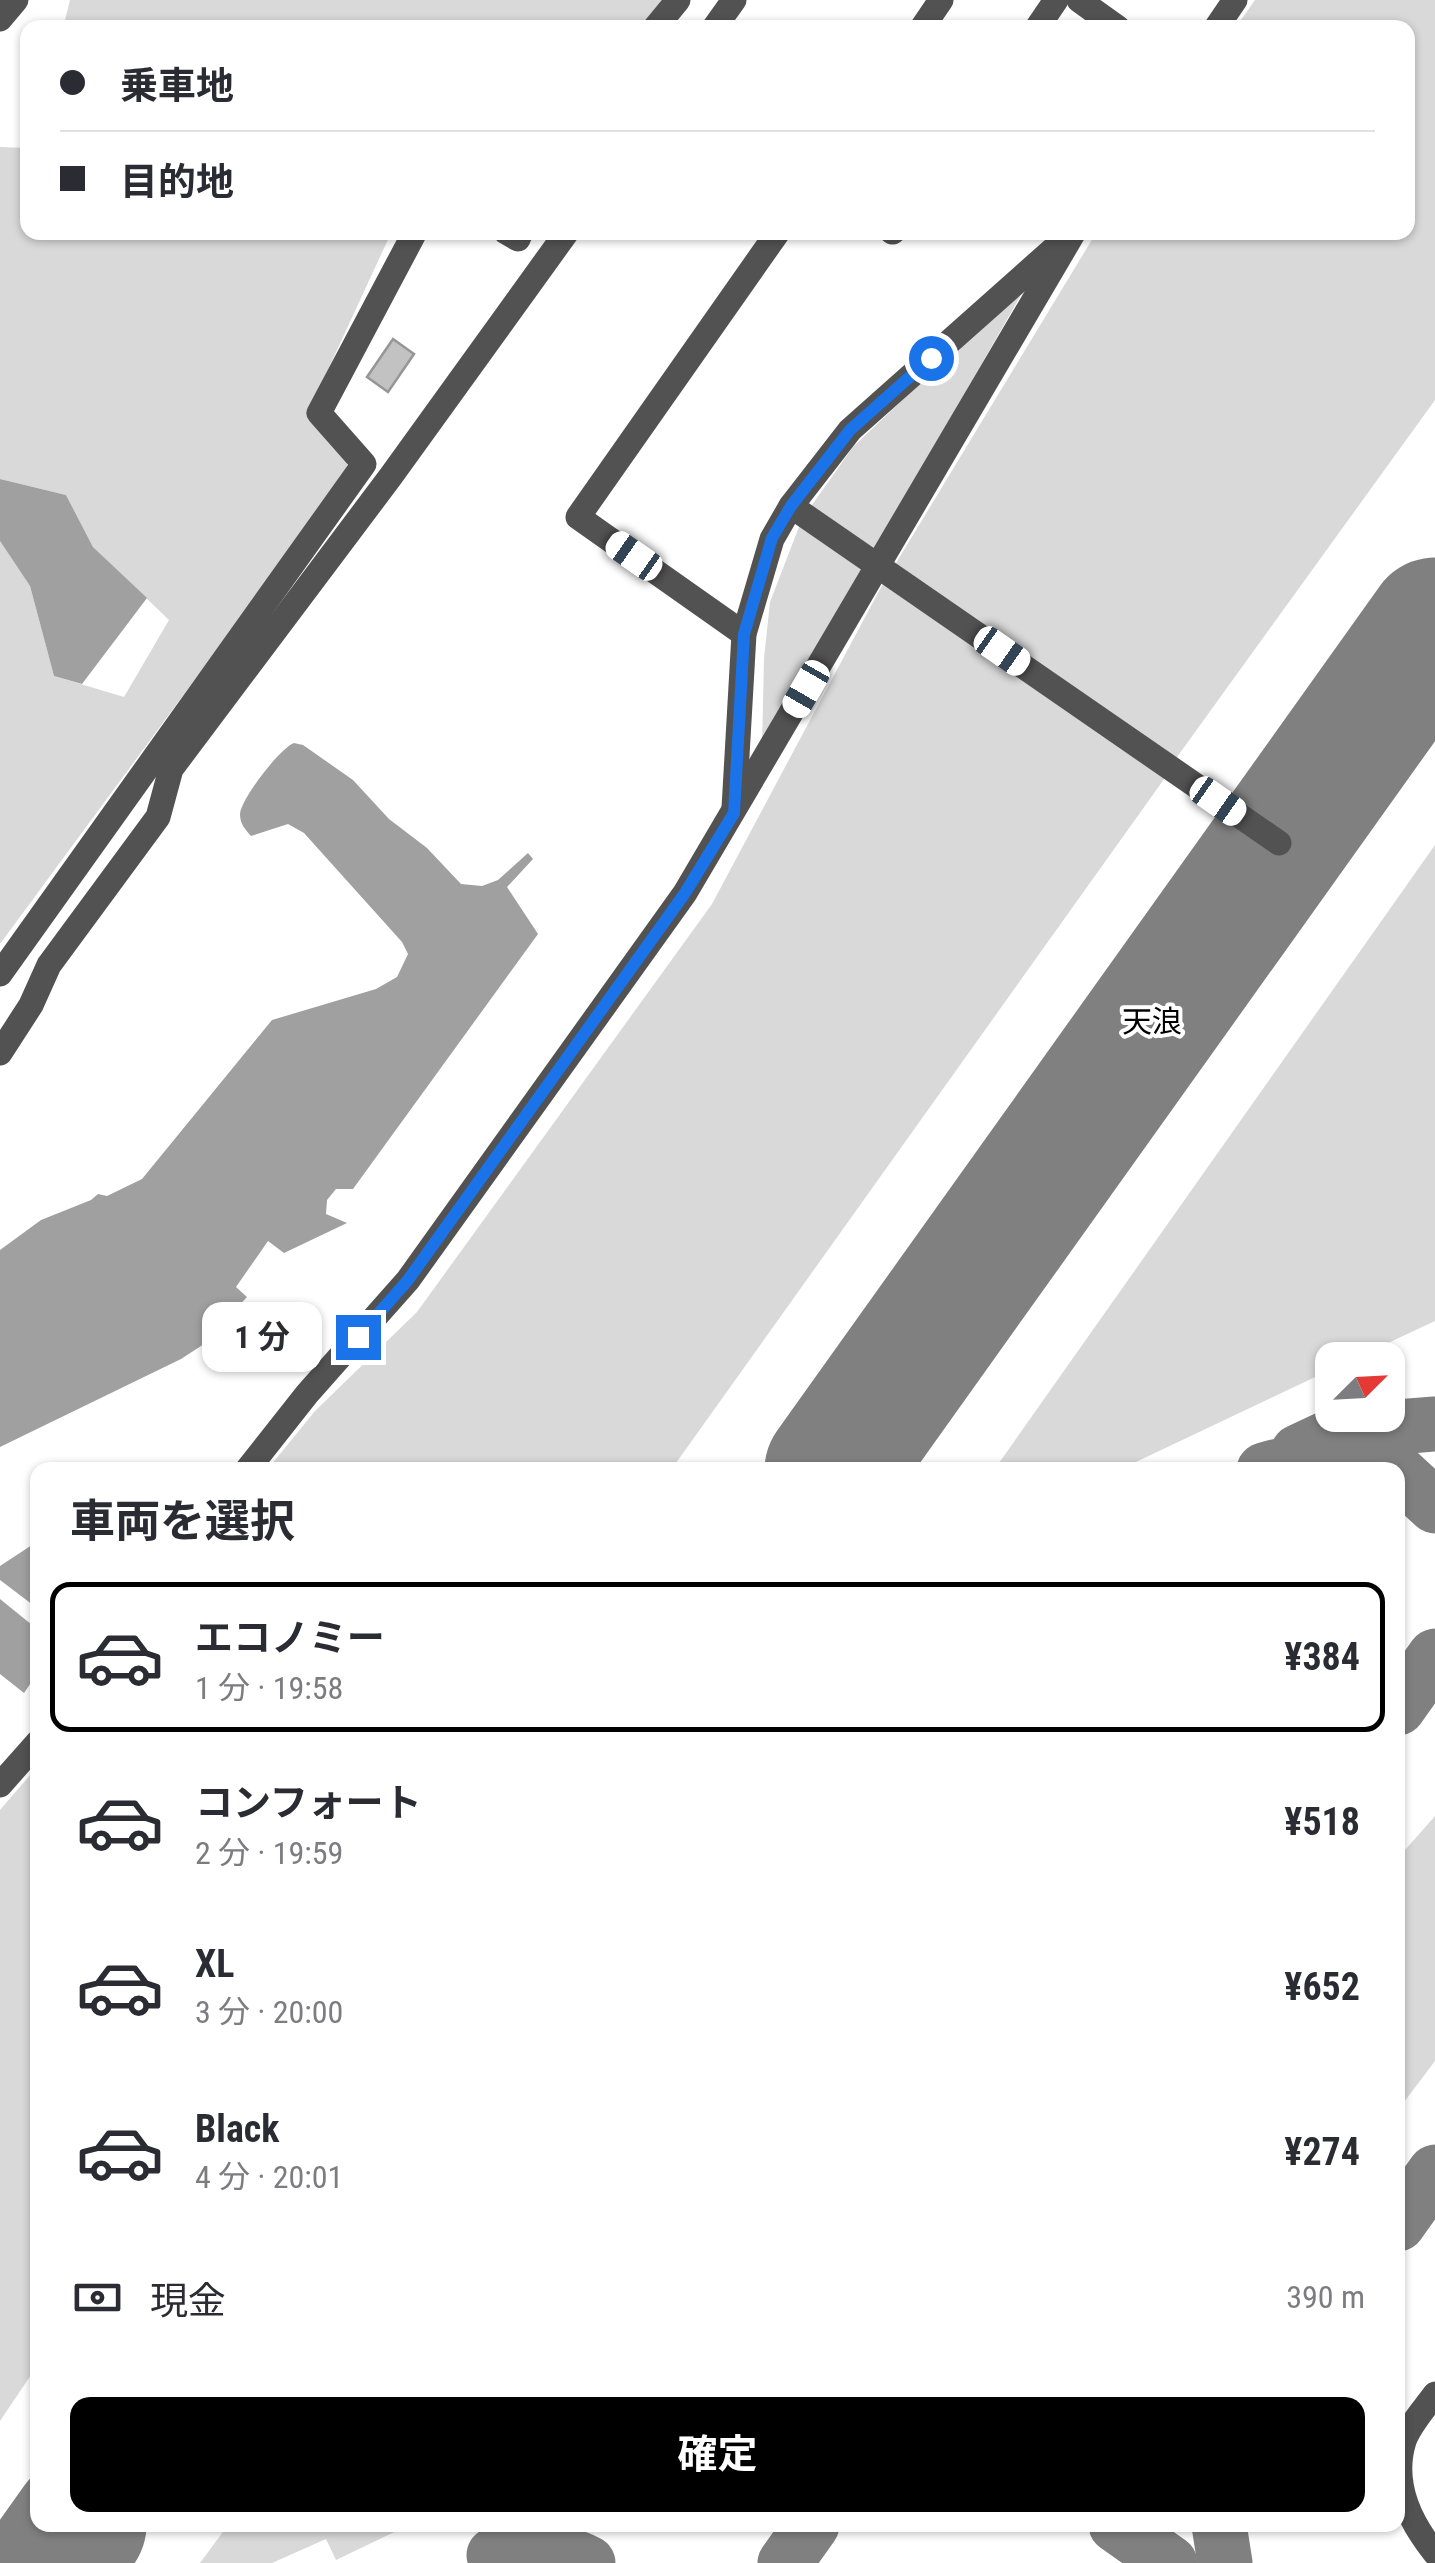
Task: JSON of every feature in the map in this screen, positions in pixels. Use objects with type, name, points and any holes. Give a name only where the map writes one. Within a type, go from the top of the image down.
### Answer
[{"type":"street","points":[[0,19],[16,0]]},
{"type":"street","points":[[662,20],[678,0]]},
{"type":"street","points":[[1079,0],[1107,20]]},
{"type":"street","points":[[0,974],[364,464],[319,413],[411,240]]},
{"type":"street","points":[[0,1054],[31,1005],[49,966],[158,816],[170,769],[391,476],[560,240]]},
{"type":"street","points":[[744,634],[578,516],[772,240]]},
{"type":"street","points":[[734,813],[744,634],[772,538],[791,506],[850,430],[1064,240]]},
{"type":"street","points":[[253,1462],[307,1394],[408,1280],[685,893],[1068,240]]},
{"type":"street","points":[[791,506],[1279,844]]},
{"type":"street","points":[[0,1785],[30,1751]]},
{"type":"street","points":[[1405,2438],[1435,2394]]},
{"type":"street","points":[[1405,2501],[1414,2525],[1435,2552]]},
{"type":"shaded area","points":[[70,0],[666,0],[650,20],[65,20]]},
{"type":"shaded area","points":[[1255,0],[1435,0],[1435,400],[1172,764],[893,568],[1092,240],[1415,240],[1415,20],[1241,20]]},
{"type":"shaded area","points":[[0,147],[20,148],[20,240],[388,240],[307,415],[346,460],[349,470],[0,944],[0,541],[30,586],[54,676],[124,697],[169,620],[93,547],[66,495],[0,479]]},
{"type":"shaded area","points":[[1021,295],[762,747],[770,602],[802,519],[853,447],[952,353]]},
{"type":"shaded area","points":[[0,479],[66,495],[93,547],[147,598],[82,684],[54,676],[30,586],[0,541]]},
{"type":"shaded area","points":[[887,576],[1167,775],[677,1462],[274,1462],[315,1411],[417,1312],[712,904]]},
{"type":"shaded area","points":[[294,743],[303,745],[353,780],[389,819],[427,848],[461,884],[482,886],[498,880],[528,853],[533,859],[507,887],[538,934],[353,1189],[336,1189],[327,1200],[326,1214],[347,1223],[284,1253],[268,1241],[236,1287],[247,1297],[201,1346],[0,1447],[0,1250],[41,1220],[142,1179],[272,1020],[376,989],[397,977],[408,954],[402,942],[304,833],[288,824],[251,836],[243,826],[240,814],[247,797],[271,764]]},
{"type":"shaded area","points":[[1435,845],[1435,1321],[1390,1342],[1315,1342],[1315,1377],[1136,1462],[1000,1462]]},
{"type":"shaded area","points":[[30,1546],[30,1603],[0,1580],[0,1566]]},
{"type":"shaded area","points":[[0,1599],[30,1623],[30,1684],[24,1693],[0,1674]]},
{"type":"shaded area","points":[[30,1775],[30,2376],[0,2421],[0,1810]]},
{"type":"shaded area","points":[[1435,1816],[1435,2061],[1405,2101],[1405,1850]]},
{"type":"shaded area","points":[[223,2532],[394,2532],[336,2560],[326,2539],[272,2563],[200,2563]]},
{"type":"building","points":[[393,339],[414,354],[388,392],[367,377]]},
{"type":"taxiway","points":[[1339,1438],[1435,1424]]},
{"type":"taxiway","points":[[1298,1452],[1341,1432]]},
{"type":"taxiway","points":[[1297,1462],[1329,1457],[1372,1462]]},
{"type":"taxiway","points":[[1405,1478],[1435,1506]]},
{"type":"taxiway","points":[[1405,1698],[1435,1656]]},
{"type":"taxiway","points":[[1405,2214],[1435,2172]]},
{"type":"taxiway","points":[[785,2563],[807,2532]]},
{"type":"taxiway","points":[[1126,2532],[1170,2563]]},
{"type":"taxiway","points":[[1220,2532],[1225,2563]]},
{"type":"taxiway","points":[[494,2555],[554,2552],[588,2563]]},
{"type":"runway","points":[[838,1462],[1435,625]]},
{"type":"runway","points":[[52,2563],[74,2532]]},
{"type":"district","name":"天浪","points":[[1152,1021]]},
{"type":"route","points":[[358,1337],[408,1280],[685,893],[734,813],[744,634],[772,538],[791,506],[850,430],[931,358]]}]
